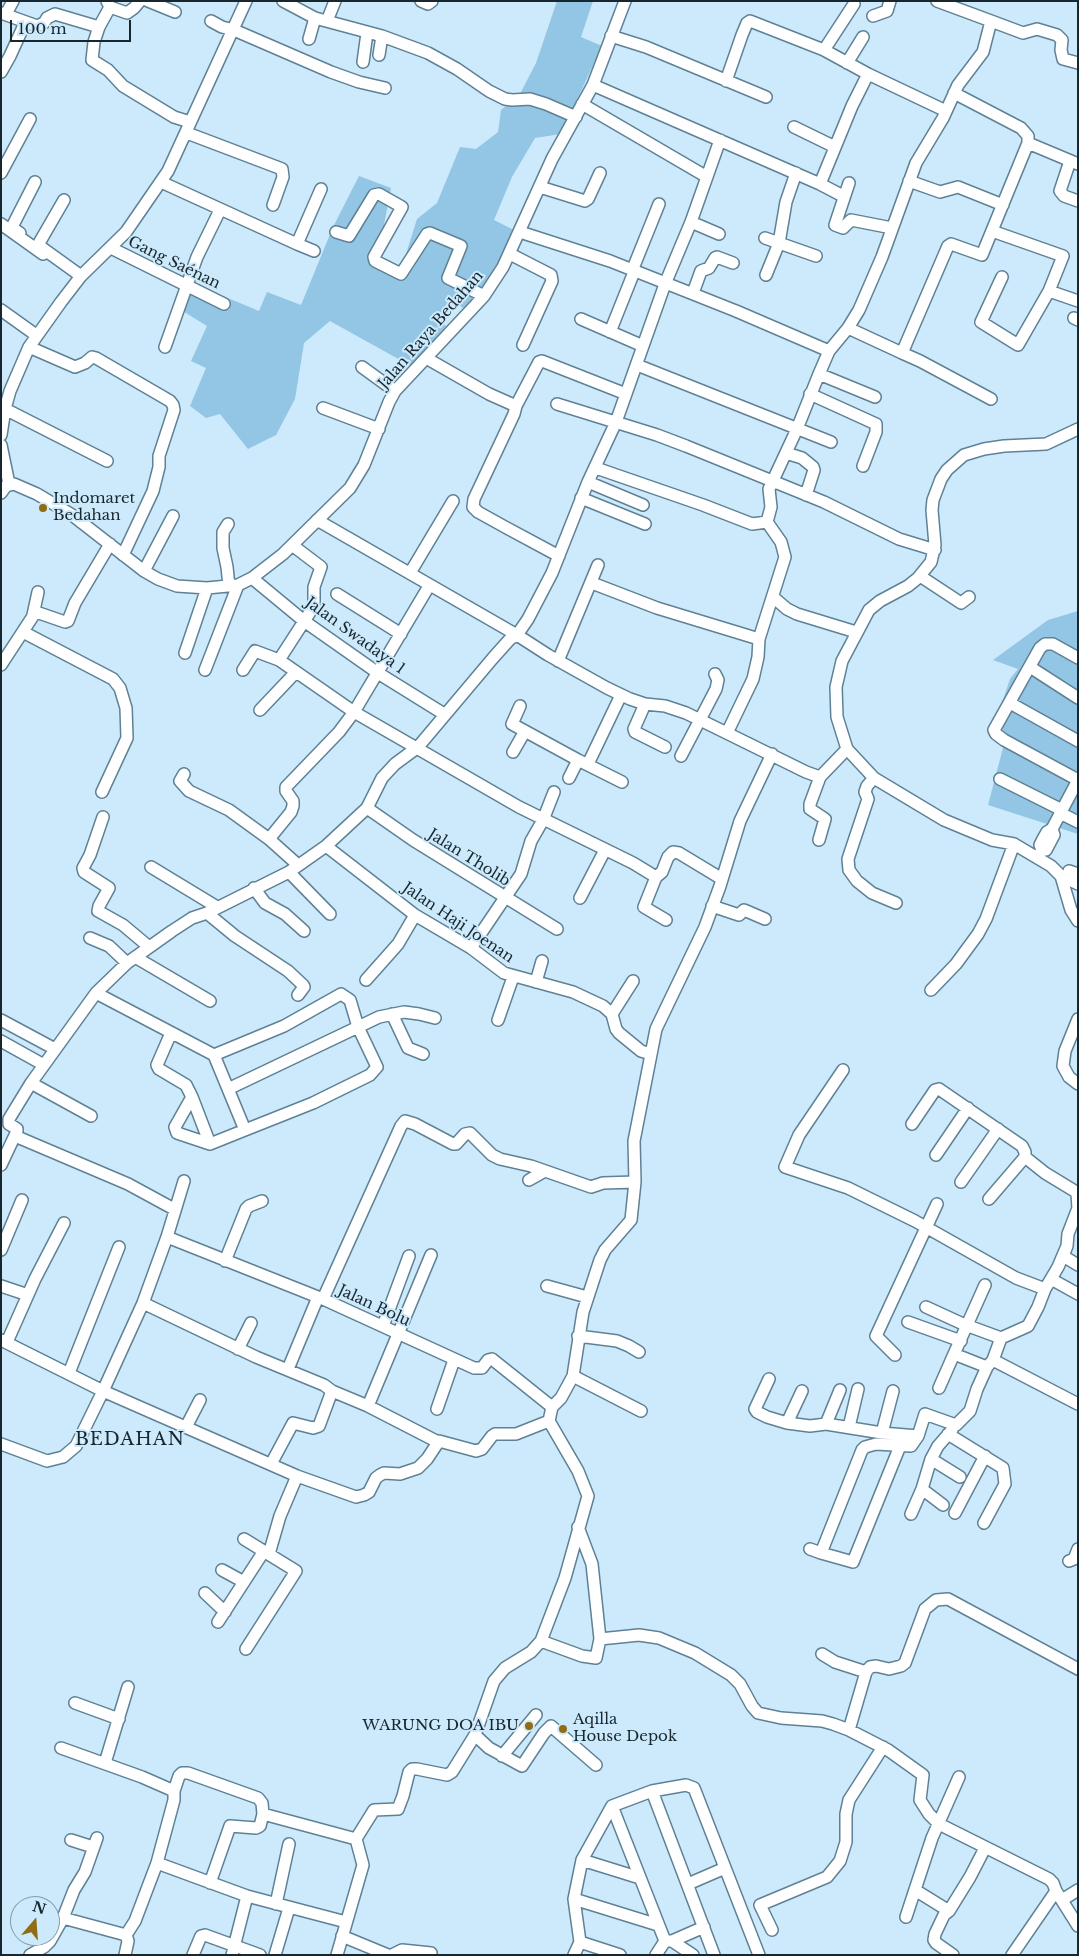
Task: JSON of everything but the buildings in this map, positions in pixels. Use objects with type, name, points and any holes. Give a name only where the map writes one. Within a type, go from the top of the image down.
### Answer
[{"type":"street","points":[[13,1],[4,14],[25,22],[40,25],[47,18],[55,14],[99,27]]},
{"type":"street","points":[[140,1],[127,13],[109,4],[99,27],[91,54],[94,62],[108,70],[123,86],[188,127],[282,169],[283,177],[273,205]]},
{"type":"street","points":[[148,1],[175,12]]},
{"type":"street","points":[[1,435],[6,388],[29,347],[77,273],[111,248],[140,214],[168,171],[246,1]]},
{"type":"street","points":[[283,1],[315,18],[382,36],[428,53],[457,69],[489,91],[506,99],[530,99],[576,117]]},
{"type":"street","points":[[327,21],[335,1]]},
{"type":"street","points":[[421,1],[428,4],[432,1]]},
{"type":"street","name":"Jalan Raya Bedahan","points":[[5,489],[18,485],[54,503],[144,571],[172,584],[207,588],[233,586],[252,578],[292,545],[340,499],[358,477],[395,391],[484,296],[510,254],[552,159],[593,85],[625,1]]},
{"type":"street","points":[[873,16],[887,11],[890,1]]},
{"type":"street","points":[[937,1],[1023,33],[1037,29],[1057,35],[1062,40],[1063,60],[1078,63]]},
{"type":"street","points":[[824,50],[854,4]]},
{"type":"street","points":[[309,39],[315,18]]},
{"type":"street","points":[[210,21],[331,72],[359,82],[385,88]]},
{"type":"street","points":[[726,82],[742,35],[747,23],[750,21],[824,50],[868,74],[946,111]]},
{"type":"street","points":[[726,733],[753,679],[758,656],[759,638],[785,557],[781,542],[767,522],[771,507],[769,489],[830,351],[859,310],[916,163],[946,111],[958,85],[983,52],[991,21]]},
{"type":"street","points":[[1,72],[25,22]]},
{"type":"street","points":[[363,62],[367,33]]},
{"type":"street","points":[[379,55],[382,36]]},
{"type":"street","points":[[611,36],[646,48],[766,97]]},
{"type":"street","points":[[847,63],[863,37]]},
{"type":"street","points":[[820,184],[868,74]]},
{"type":"street","points":[[593,85],[796,173],[843,196]]},
{"type":"street","points":[[902,353],[948,246],[951,244],[980,255],[992,231],[1028,143],[1028,136],[1021,128],[954,93]]},
{"type":"street","points":[[582,104],[707,177]]},
{"type":"street","points":[[1,173],[30,119]]},
{"type":"street","points":[[794,127],[835,147]]},
{"type":"street","points":[[1,1165],[18,1130],[9,1124],[9,1119],[31,1083],[96,992],[148,946],[192,918],[206,913],[294,868],[326,846],[368,808],[378,783],[382,778],[395,764],[418,747],[510,638],[517,635],[528,619],[559,556],[588,482],[616,422],[665,284],[720,140]]},
{"type":"street","points":[[1028,143],[1074,162],[1060,191],[1064,196],[1078,201]]},
{"type":"street","points":[[540,187],[585,201],[588,199],[600,173]]},
{"type":"street","points":[[766,275],[779,243],[786,202],[796,173]]},
{"type":"street","points":[[909,181],[940,192],[958,187],[1003,204]]},
{"type":"street","points":[[35,182],[13,227],[77,273]]},
{"type":"street","points":[[161,182],[314,251]]},
{"type":"street","points":[[849,182],[835,222],[836,226],[842,228],[852,220],[892,228]]},
{"type":"street","points":[[297,244],[321,189]]},
{"type":"street","points":[[336,232],[349,236],[374,195],[379,194],[402,207],[374,257],[375,262],[401,274],[427,234],[430,233],[461,246],[448,278],[484,296]]},
{"type":"street","points":[[38,245],[64,200]]},
{"type":"street","points":[[610,332],[659,204]]},
{"type":"street","points":[[165,347],[197,257],[220,210]]},
{"type":"street","points":[[690,222],[719,234]]},
{"type":"street","points":[[1,224],[34,248],[77,273]]},
{"type":"street","points":[[992,231],[1063,256],[1049,291],[1018,344],[981,322],[1002,278]]},
{"type":"street","points":[[520,232],[610,261],[665,284],[693,293],[830,351]]},
{"type":"street","points":[[765,238],[816,256]]},
{"type":"street","name":"Gang Saénan","points":[[111,248],[224,304]]},
{"type":"street","points":[[510,254],[551,275],[552,281],[523,345]]},
{"type":"street","points":[[693,293],[701,271],[709,268],[715,258],[733,263]]},
{"type":"street","points":[[1049,291],[1078,301]]},
{"type":"street","points":[[1,310],[36,335]]},
{"type":"street","points":[[581,320],[643,346]]},
{"type":"street","points":[[848,328],[920,361],[991,399]]},
{"type":"street","points":[[29,347],[74,367],[85,363],[92,357],[96,358],[174,405],[159,456],[159,467],[153,492],[123,555]]},
{"type":"street","points":[[426,358],[489,394],[516,406]]},
{"type":"street","points":[[559,556],[498,524],[473,507],[474,499],[516,406],[539,362],[542,361],[626,394]]},
{"type":"street","points":[[637,365],[831,442]]},
{"type":"street","points":[[362,367],[395,391]]},
{"type":"street","points":[[819,374],[875,398]]},
{"type":"street","points":[[810,394],[876,424],[876,432],[863,466]]},
{"type":"street","points":[[557,404],[657,435],[806,495],[899,539],[935,550]]},
{"type":"street","points":[[323,408],[379,429]]},
{"type":"street","points":[[5,410],[107,461]]},
{"type":"street","points":[[1078,429],[1046,444],[984,449],[964,456],[954,463],[941,479],[934,500],[935,550],[929,567],[908,586],[880,601],[869,610],[842,661],[836,687],[837,717],[847,749],[874,778],[944,820],[992,840],[1014,844],[1040,854],[1051,866],[1069,874],[1078,884]]},
{"type":"street","points":[[1,445],[5,489]]},
{"type":"street","points":[[786,453],[802,458],[813,467],[814,470],[806,495]]},
{"type":"street","points":[[596,468],[752,524],[767,522]]},
{"type":"street","points":[[588,482],[643,505]]},
{"type":"street","points":[[582,498],[645,524]]},
{"type":"street","points":[[410,573],[453,501]]},
{"type":"street","points":[[144,571],[173,516]]},
{"type":"street","points":[[317,520],[517,635],[558,661],[620,695],[645,704],[665,706],[686,713],[806,772],[820,777]]},
{"type":"street","points":[[205,670],[233,586],[223,548],[223,532],[228,524]]},
{"type":"street","points":[[33,616],[39,613],[67,622],[75,603],[110,544]]},
{"type":"street","points":[[279,660],[314,603],[314,587],[321,567],[292,545]]},
{"type":"street","points":[[558,661],[598,565]]},
{"type":"street","points":[[920,576],[961,603],[969,597]]},
{"type":"street","name":"Jalan Swadaya 1","points":[[252,578],[304,621],[378,673],[444,714]]},
{"type":"street","points":[[592,583],[657,608],[759,638]]},
{"type":"street","points":[[269,839],[294,806],[286,791],[286,787],[339,732],[354,712],[429,586]]},
{"type":"street","points":[[185,653],[207,588]]},
{"type":"street","points":[[1,665],[33,616],[38,592]]},
{"type":"street","points":[[337,594],[401,634]]},
{"type":"street","points":[[773,597],[786,609],[797,614],[856,632]]},
{"type":"street","points":[[23,632],[113,679],[120,688],[126,708],[127,738],[102,792]]},
{"type":"street","points":[[1040,854],[1046,850],[1054,835],[1052,829],[1078,780],[996,734],[994,727],[1044,644],[1048,643],[1078,658]]},
{"type":"street","points":[[243,670],[255,651],[279,660],[354,712],[543,820],[633,863],[656,877]]},
{"type":"street","points":[[1030,668],[1078,698]]},
{"type":"street","points":[[260,710],[296,672]]},
{"type":"street","points":[[681,756],[716,689],[718,680],[715,674]]},
{"type":"street","points":[[569,778],[583,762],[620,695]]},
{"type":"street","points":[[1010,703],[1078,741]]},
{"type":"street","points":[[645,704],[634,729],[635,732],[665,747]]},
{"type":"street","points":[[520,706],[512,724],[622,782]]},
{"type":"street","points":[[512,752],[525,731]]},
{"type":"street","points":[[819,840],[826,819],[822,815],[812,812],[810,804],[820,777],[847,749]]},
{"type":"street","points":[[337,1955],[364,1865],[356,1840],[374,1810],[398,1809],[409,1772],[417,1769],[447,1776],[455,1769],[475,1735],[498,1676],[505,1668],[535,1648],[541,1641],[565,1578],[586,1500],[586,1491],[578,1471],[548,1422],[552,1407],[561,1398],[573,1376],[578,1336],[587,1297],[600,1260],[605,1250],[632,1220],[635,1182],[634,1141],[651,1054],[662,1016],[704,927],[722,879],[740,821],[772,754]]},
{"type":"street","points":[[184,774],[180,782],[189,791],[229,810],[269,839],[330,914]]},
{"type":"street","points":[[874,778],[867,786],[865,792],[868,800],[848,859],[849,870],[856,881],[872,893],[896,903]]},
{"type":"street","points":[[1000,779],[1078,822]]},
{"type":"street","points":[[471,948],[506,899],[521,874],[531,841],[543,820],[554,792]]},
{"type":"street","name":"Jalan Tholib","points":[[368,808],[413,840],[557,929]]},
{"type":"street","points":[[103,817],[90,855],[82,868],[84,872],[109,888],[98,911],[124,924],[148,946]]},
{"type":"street","points":[[931,990],[956,964],[986,920],[1014,844]]},
{"type":"street","name":"Jalan Haji Joenan","points":[[326,846],[415,915],[471,948],[504,973],[582,996],[612,1014]]},
{"type":"street","points":[[580,898],[605,850]]},
{"type":"street","points":[[666,920],[644,907],[656,877],[662,872],[672,852],[679,853],[722,879]]},
{"type":"street","points":[[151,867],[217,907]]},
{"type":"street","points":[[1069,874],[1071,910],[1078,921]]},
{"type":"street","points":[[254,888],[265,903],[285,914],[304,930]]},
{"type":"street","points":[[712,906],[739,915],[744,910],[765,919]]},
{"type":"street","points":[[206,913],[220,925],[288,971],[303,984],[304,987],[298,995]]},
{"type":"street","points":[[366,980],[398,944],[415,915]]},
{"type":"street","points":[[90,938],[210,1001]]},
{"type":"street","points":[[536,982],[542,961]]},
{"type":"street","points":[[498,1020],[513,977]]},
{"type":"street","points":[[633,981],[612,1014],[619,1033],[641,1051],[651,1054]]},
{"type":"street","points":[[96,992],[214,1055],[245,1130]]},
{"type":"street","points":[[192,1097],[175,1130],[186,1137],[210,1144],[313,1103],[375,1071],[376,1064],[358,1027],[350,1000],[341,994],[284,1026],[214,1055]]},
{"type":"street","points":[[392,1014],[408,1048],[423,1054]]},
{"type":"street","points":[[228,1089],[379,1017],[392,1014],[419,1014],[435,1018]]},
{"type":"street","points":[[1078,1019],[1065,1050],[1063,1066],[1069,1077],[1078,1084]]},
{"type":"street","points":[[1,1020],[55,1049]]},
{"type":"street","points":[[171,1033],[157,1065],[159,1069],[186,1084],[210,1144]]},
{"type":"street","points":[[1,1041],[44,1065]]},
{"type":"street","points":[[843,1070],[799,1135],[785,1167],[848,1188],[927,1228],[1016,1278],[1045,1290]]},
{"type":"street","points":[[31,1083],[91,1116]]},
{"type":"street","points":[[912,1124],[935,1090],[939,1089],[1022,1146],[1026,1152],[1025,1157],[990,1199]]},
{"type":"street","points":[[936,1155],[968,1108]]},
{"type":"street","points":[[288,1369],[402,1122],[408,1121],[415,1124],[452,1144],[456,1144],[465,1134],[470,1133],[495,1158],[532,1166],[591,1187],[602,1183],[635,1182]]},
{"type":"street","points":[[961,1182],[998,1129]]},
{"type":"street","points":[[15,1136],[128,1184],[174,1209]]},
{"type":"street","points":[[911,1514],[922,1489],[931,1459],[938,1446],[956,1424],[970,1411],[1001,1338],[1028,1326],[1063,1256],[1078,1208],[1077,1194],[1025,1157]]},
{"type":"street","points":[[529,1180],[545,1171]]},
{"type":"street","points":[[1,1444],[47,1461],[63,1457],[76,1446],[143,1303],[167,1237],[184,1181]]},
{"type":"street","points":[[1,1250],[22,1200]]},
{"type":"street","points":[[226,1261],[246,1209],[262,1201]]},
{"type":"street","points":[[895,1355],[876,1336],[937,1204]]},
{"type":"street","points":[[64,1223],[4,1341],[103,1391],[297,1476],[356,1497],[369,1492],[376,1478],[384,1473],[400,1474],[418,1468],[428,1459],[438,1442]]},
{"type":"street","name":"Jalan Bolu","points":[[167,1237],[320,1298],[478,1370],[490,1359],[496,1361],[552,1407]]},
{"type":"street","points":[[69,1374],[119,1247]]},
{"type":"street","points":[[383,1326],[409,1256]]},
{"type":"street","points":[[368,1406],[430,1256]]},
{"type":"street","points":[[1063,1256],[1078,1265]]},
{"type":"street","points":[[1052,1279],[1078,1294]]},
{"type":"street","points":[[939,1388],[985,1285]]},
{"type":"street","points":[[1,1286],[28,1295]]},
{"type":"street","points":[[548,1286],[587,1297]]},
{"type":"street","points":[[143,1303],[238,1349],[324,1385],[332,1391],[368,1406],[438,1442],[445,1442],[476,1451],[482,1448],[495,1434],[516,1434],[548,1422]]},
{"type":"street","points":[[926,1307],[1001,1338]]},
{"type":"street","points":[[908,1322],[961,1341]]},
{"type":"street","points":[[238,1349],[250,1323]]},
{"type":"street","points":[[578,1336],[617,1341],[639,1352]]},
{"type":"street","points":[[954,1354],[990,1364],[1078,1404]]},
{"type":"street","points":[[437,1410],[454,1360]]},
{"type":"street","points":[[573,1376],[641,1411]]},
{"type":"street","points":[[769,1379],[755,1411],[787,1423],[810,1426],[826,1424],[882,1433],[918,1436]]},
{"type":"street","points":[[848,1427],[858,1389]]},
{"type":"street","points":[[826,1424],[840,1390]]},
{"type":"street","points":[[271,1464],[293,1423],[296,1422],[313,1428],[318,1426],[332,1391]]},
{"type":"street","points":[[787,1423],[802,1391]]},
{"type":"street","points":[[882,1433],[893,1391]]},
{"type":"street","points":[[186,1427],[200,1400]]},
{"type":"street","points":[[900,1446],[853,1562],[815,1551],[862,1450],[870,1444],[911,1446],[918,1436],[925,1414],[956,1424]]},
{"type":"street","points":[[948,1434],[1003,1468],[1005,1484],[984,1523]]},
{"type":"street","points":[[955,1513],[985,1456]]},
{"type":"street","points":[[931,1459],[960,1478]]},
{"type":"street","points":[[218,1622],[266,1553],[297,1476]]},
{"type":"street","points":[[922,1489],[943,1504]]},
{"type":"street","points":[[541,1641],[582,1656],[596,1658],[598,1655],[600,1639],[592,1564],[578,1527]]},
{"type":"street","points":[[244,1539],[296,1571],[246,1649]]},
{"type":"street","points":[[1069,1561],[1074,1559],[1078,1549]]},
{"type":"street","points":[[222,1570],[244,1582]]},
{"type":"street","points":[[205,1593],[225,1612]]},
{"type":"street","points":[[849,1730],[866,1672],[870,1667],[894,1668],[905,1663],[925,1608],[936,1600],[948,1600],[975,1613],[1078,1669]]},
{"type":"street","points":[[600,1639],[639,1635],[659,1638],[695,1653],[731,1675],[740,1684],[758,1713],[781,1718],[822,1721],[849,1730],[883,1747],[921,1772],[923,1778],[920,1800],[929,1814],[939,1824],[1049,1879],[1054,1883],[1078,1926]]},
{"type":"street","points":[[822,1654],[835,1662],[866,1672]]},
{"type":"street","points":[[105,1763],[128,1687]]},
{"type":"street","points":[[75,1703],[119,1718]]},
{"type":"street","points":[[502,1756],[536,1715]]},
{"type":"street","points":[[475,1735],[489,1748],[522,1766],[551,1726],[596,1765]]},
{"type":"street","points":[[525,1727],[541,1738]]},
{"type":"street","points":[[772,1930],[760,1905],[827,1876],[840,1861],[846,1842],[846,1814],[849,1800],[883,1747]]},
{"type":"street","points":[[61,1748],[105,1763],[174,1791]]},
{"type":"street","points":[[126,1934],[136,1921],[157,1863],[174,1800],[174,1791],[179,1776],[184,1773],[258,1798],[263,1808],[260,1826],[256,1828],[230,1826],[210,1883]]},
{"type":"street","points":[[906,1917],[924,1860],[958,1777]]},
{"type":"street","points":[[574,1955],[580,1942],[574,1899],[582,1860],[612,1806],[652,1791],[686,1785],[694,1788],[759,1955]]},
{"type":"street","points":[[652,1791],[714,1955]]},
{"type":"street","points":[[612,1806],[658,1925],[668,1941],[693,1955]]},
{"type":"street","points":[[263,1814],[356,1840]]},
{"type":"street","points":[[33,1954],[50,1941],[63,1918],[74,1890],[85,1872],[95,1843],[71,1840]]},
{"type":"street","points":[[276,1904],[290,1844]]},
{"type":"street","points":[[953,1955],[934,1940],[944,1915],[949,1911],[970,1877],[985,1848]]},
{"type":"street","points":[[582,1860],[640,1878]]},
{"type":"street","points":[[157,1863],[247,1896],[346,1922]]},
{"type":"street","points":[[688,1884],[725,1868]]},
{"type":"street","points":[[915,1890],[949,1911]]},
{"type":"street","points":[[1012,1955],[1059,1895],[1078,1890]]},
{"type":"street","points":[[234,1950],[247,1896]]},
{"type":"street","points":[[574,1899],[658,1925]]},
{"type":"street","points":[[275,1955],[289,1908]]},
{"type":"street","points":[[63,1918],[126,1934]]},
{"type":"street","points":[[656,1955],[668,1941],[704,1927]]},
{"type":"street","points":[[125,1955],[128,1941],[126,1934]]},
{"type":"street","points":[[193,1955],[201,1936],[205,1935],[234,1950],[260,1955]]},
{"type":"street","points":[[342,1936],[388,1955]]},
{"type":"street","points":[[580,1942],[620,1955]]},
{"type":"street","points":[[392,1955],[399,1950],[431,1953]]},
{"type":"shaded area","points":[[557,1],[593,1],[581,37],[602,46],[561,134],[535,138],[512,177],[494,220],[516,231],[484,287],[465,309],[450,300],[436,318],[446,326],[411,366],[330,321],[304,343],[295,399],[276,435],[248,449],[220,414],[206,418],[190,406],[206,368],[191,361],[207,326],[181,310],[192,283],[259,311],[267,292],[301,305],[333,227],[359,176],[391,188],[376,267],[400,273],[417,219],[437,203],[460,147],[476,149],[498,132],[501,110],[520,94],[536,63]]},
{"type":"shaded area","points":[[1078,611],[1078,834],[988,805],[1004,744],[1001,706],[1010,679],[1018,669],[993,660],[1048,620]]},
{"type":"place","name":"Indomaret Bedahan","points":[[43,508]]},
{"type":"place","name":"WARUNG DOA IBU","points":[[529,1726]]},
{"type":"place","name":"Aqilla House Depok","points":[[563,1729]]},
{"type":"district","name":"BEDAHAN","points":[[130,1440]]}]
